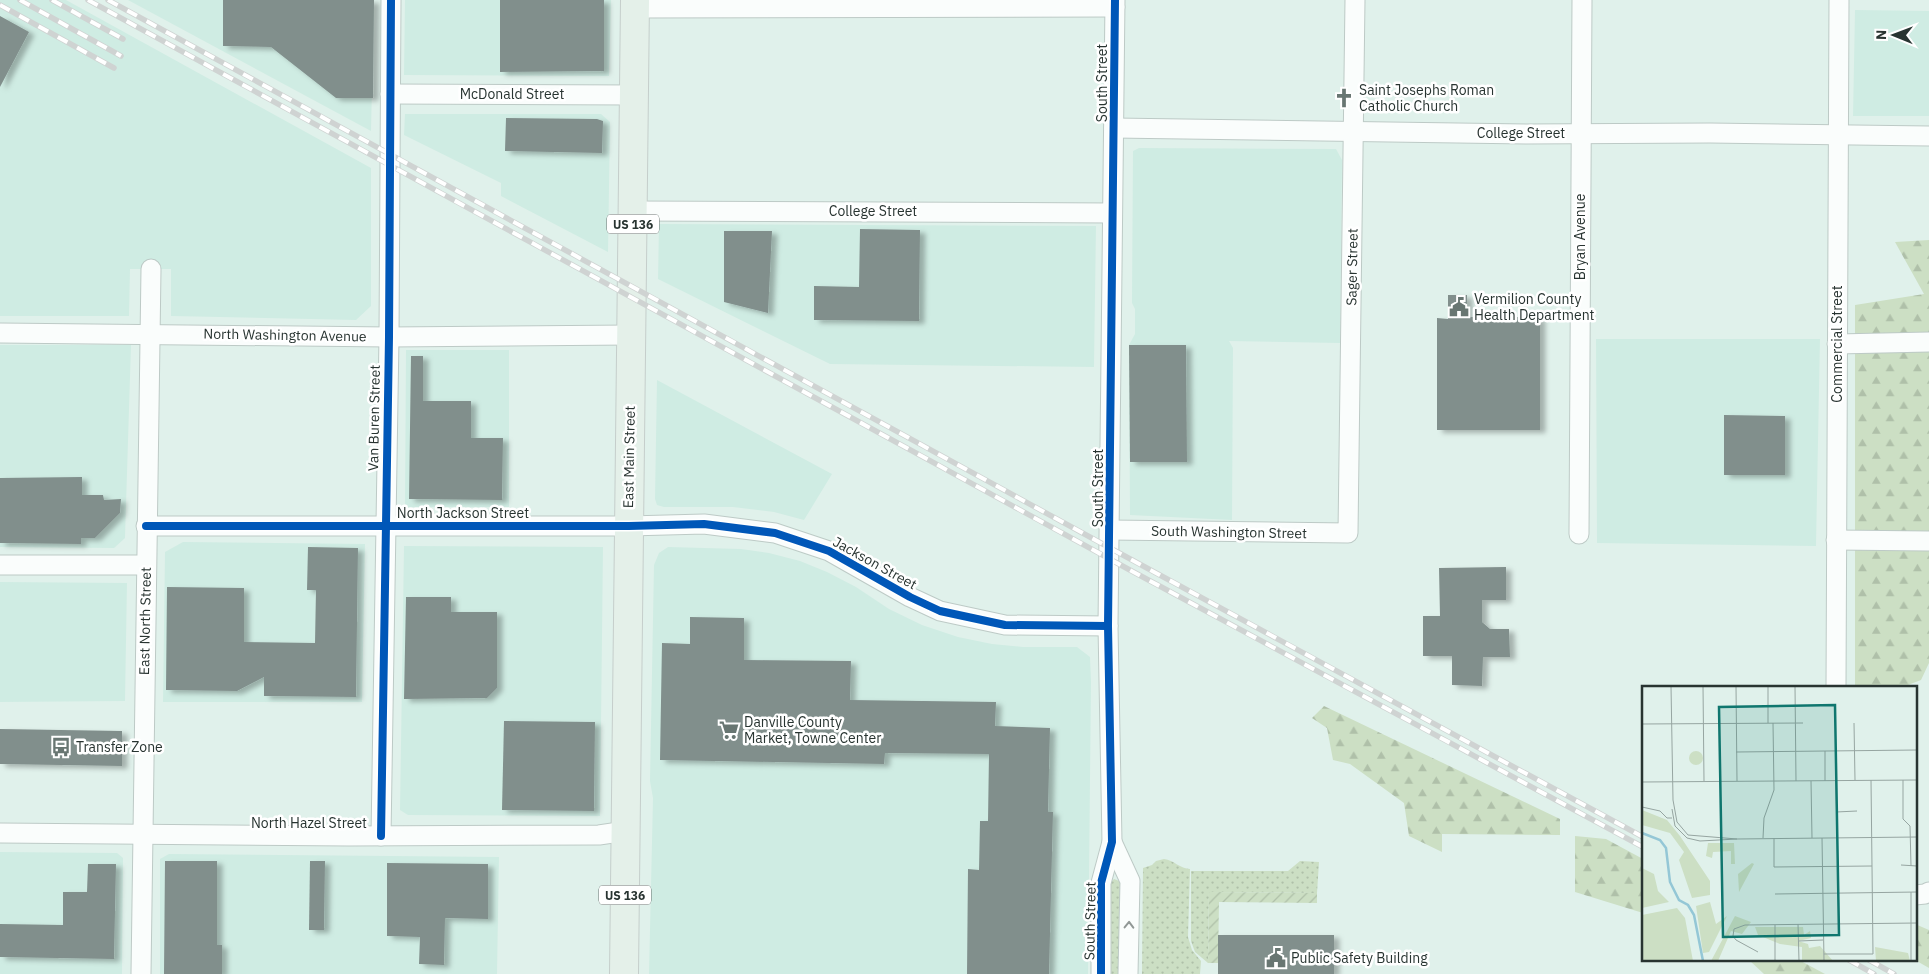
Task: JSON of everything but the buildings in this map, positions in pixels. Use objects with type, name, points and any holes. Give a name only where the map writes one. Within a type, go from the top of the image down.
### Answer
[{"type":"main road","name":"East Main Street","points":[[624,974],[635,4]]},
{"type":"street","name":"Van Buren Street","points":[[381,836],[389,337],[391,0]]},
{"type":"street","name":"Sager Street","points":[[1348,534],[1355,0]]},
{"type":"street","name":"Bryan Avenue","points":[[1579,534],[1582,0]]},
{"type":"street","name":"Commercial Street","points":[[1836,686],[1839,0]]},
{"type":"street","points":[[635,4],[1115,4]]},
{"type":"street","name":"South Street","points":[[1101,974],[1101,883],[1112,842],[1108,626],[1115,4]]},
{"type":"street","name":"McDonald Street","points":[[390,94],[634,94]]},
{"type":"street","name":"College Street","points":[[1114,128],[1354,132],[1929,136]]},
{"type":"street","name":"College Street","points":[[634,211],[1112,212]]},
{"type":"street","name":"East North Street","points":[[141,974],[151,269]]},
{"type":"street","name":"North Washington Avenue","points":[[0,333],[389,337],[631,335]]},
{"type":"street","points":[[1837,344],[1929,342]]},
{"type":"street","name":"Jackson Street","points":[[628,526],[704,524],[775,533],[829,550],[910,597],[940,611],[1006,625],[1108,626]]},
{"type":"street","name":"North Jackson Street","points":[[146,526],[628,526]]},
{"type":"street","name":"South Washington Street","points":[[1110,530],[1348,534]]},
{"type":"street","points":[[1836,540],[1929,541]]},
{"type":"street","points":[[0,564],[146,565]]},
{"type":"street","name":"North Hazel Street","points":[[0,833],[381,836],[599,835],[626,831]]},
{"type":"street","name":"South Street","points":[[1112,842],[1130,882],[1128,974]]},
{"type":"street","points":[[1916,895],[1929,892]]},
{"type":"shaded area","points":[[0,0],[66,0],[371,168],[371,306],[356,320],[171,316],[171,269],[130,269],[129,316],[0,316]]},
{"type":"shaded area","points":[[128,0],[374,0],[371,131]]},
{"type":"shaded area","points":[[405,0],[611,0],[609,76],[404,75]]},
{"type":"shaded area","points":[[1855,10],[1929,11],[1929,116],[1853,116]]},
{"type":"shaded area","points":[[405,114],[601,114],[610,122],[608,252],[501,196],[501,183],[404,135]]},
{"type":"shaded area","points":[[1139,148],[1336,149],[1342,160],[1340,343],[1229,341],[1233,348],[1232,520],[1130,515],[1129,345],[1135,334],[1135,309],[1132,303],[1133,151]]},
{"type":"shaded area","points":[[659,224],[1096,226],[1094,367],[830,364],[658,279]]},
{"type":"shaded area","points":[[1596,339],[1820,339],[1816,546],[1597,543]]},
{"type":"shaded area","points":[[0,345],[131,345],[125,538],[114,548],[0,547]]},
{"type":"shaded area","points":[[406,350],[509,350],[509,507],[405,507]]},
{"type":"shaded area","points":[[657,380],[832,474],[804,520],[774,512],[733,507],[664,507],[657,505],[655,499]]},
{"type":"shaded area","points":[[183,542],[365,544],[362,702],[163,702],[165,552]]},
{"type":"shaded area","points":[[404,546],[603,547],[600,816],[408,815],[400,810]]},
{"type":"shaded area","points":[[668,547],[741,549],[769,553],[800,561],[856,587],[889,609],[922,625],[958,637],[992,644],[1023,647],[1077,647],[1090,657],[1088,974],[649,974],[653,798],[650,781],[654,565],[659,553]]},
{"type":"shaded area","points":[[0,582],[127,583],[125,701],[0,702]]},
{"type":"shaded area","points":[[0,852],[117,853],[123,858],[122,974],[0,974]]},
{"type":"shaded area","points":[[169,854],[499,857],[497,974],[160,974],[160,859]]},
{"type":"green space","points":[[1929,240],[1929,663],[1921,680],[1905,686],[1855,686],[1855,305],[1924,294],[1895,242]]},
{"type":"green space","points":[[1324,706],[1560,819],[1560,835],[1442,834],[1442,852],[1409,836],[1404,803],[1350,764],[1333,760],[1327,728],[1312,718]]},
{"type":"green space","points":[[1575,836],[1606,839],[1642,858],[1642,913],[1575,892]]},
{"type":"green space","points":[[1164,859],[1183,868],[1190,869],[1188,937],[1192,950],[1201,961],[1200,974],[1142,974],[1143,868]]},
{"type":"green space","points":[[1300,861],[1319,862],[1317,893],[1209,892],[1208,963],[1195,952],[1191,941],[1191,871],[1288,871]]},
{"type":"green space","points":[[1114,879],[1122,882],[1122,974],[1108,974],[1108,885]]},
{"type":"green space","points":[[1209,892],[1317,893],[1317,903],[1219,902],[1218,963],[1208,963]]},
{"type":"green space","points":[[1916,924],[1929,930],[1929,968],[1916,961]]},
{"type":"green space","points":[[1751,962],[1803,962],[1825,974],[1764,974]]},
{"type":"railway","points":[[20,0],[121,56]]},
{"type":"railway","points":[[52,0],[123,39]]},
{"type":"railway","points":[[88,0],[1128,569],[1642,846]]},
{"type":"railway","points":[[108,0],[1642,836]]},
{"type":"railway","points":[[0,5],[114,68]]},
{"type":"railway","points":[[1853,962],[1874,974]]},
{"type":"railway","points":[[1873,962],[1894,974]]},
{"type":"cycle path","points":[[381,836],[389,337],[391,0]]},
{"type":"cycle path","points":[[1101,974],[1101,883],[1112,842],[1108,626],[1115,0]]},
{"type":"cycle path","points":[[146,526],[629,526],[704,524],[775,533],[829,551],[910,597],[940,611],[1005,625],[1108,626]]},
{"type":"place","name":"Saint Josephs Roman Catholic Church","points":[[1344,98]]},
{"type":"place","name":"Vermilion County Health Department","points":[[1459,307]]},
{"type":"place","name":"Danville County Market, Towne Center","points":[[729,730]]},
{"type":"place","name":"Transfer Zone","points":[[61,747]]},
{"type":"place","name":"Public Safety Building","points":[[1276,958]]}]
